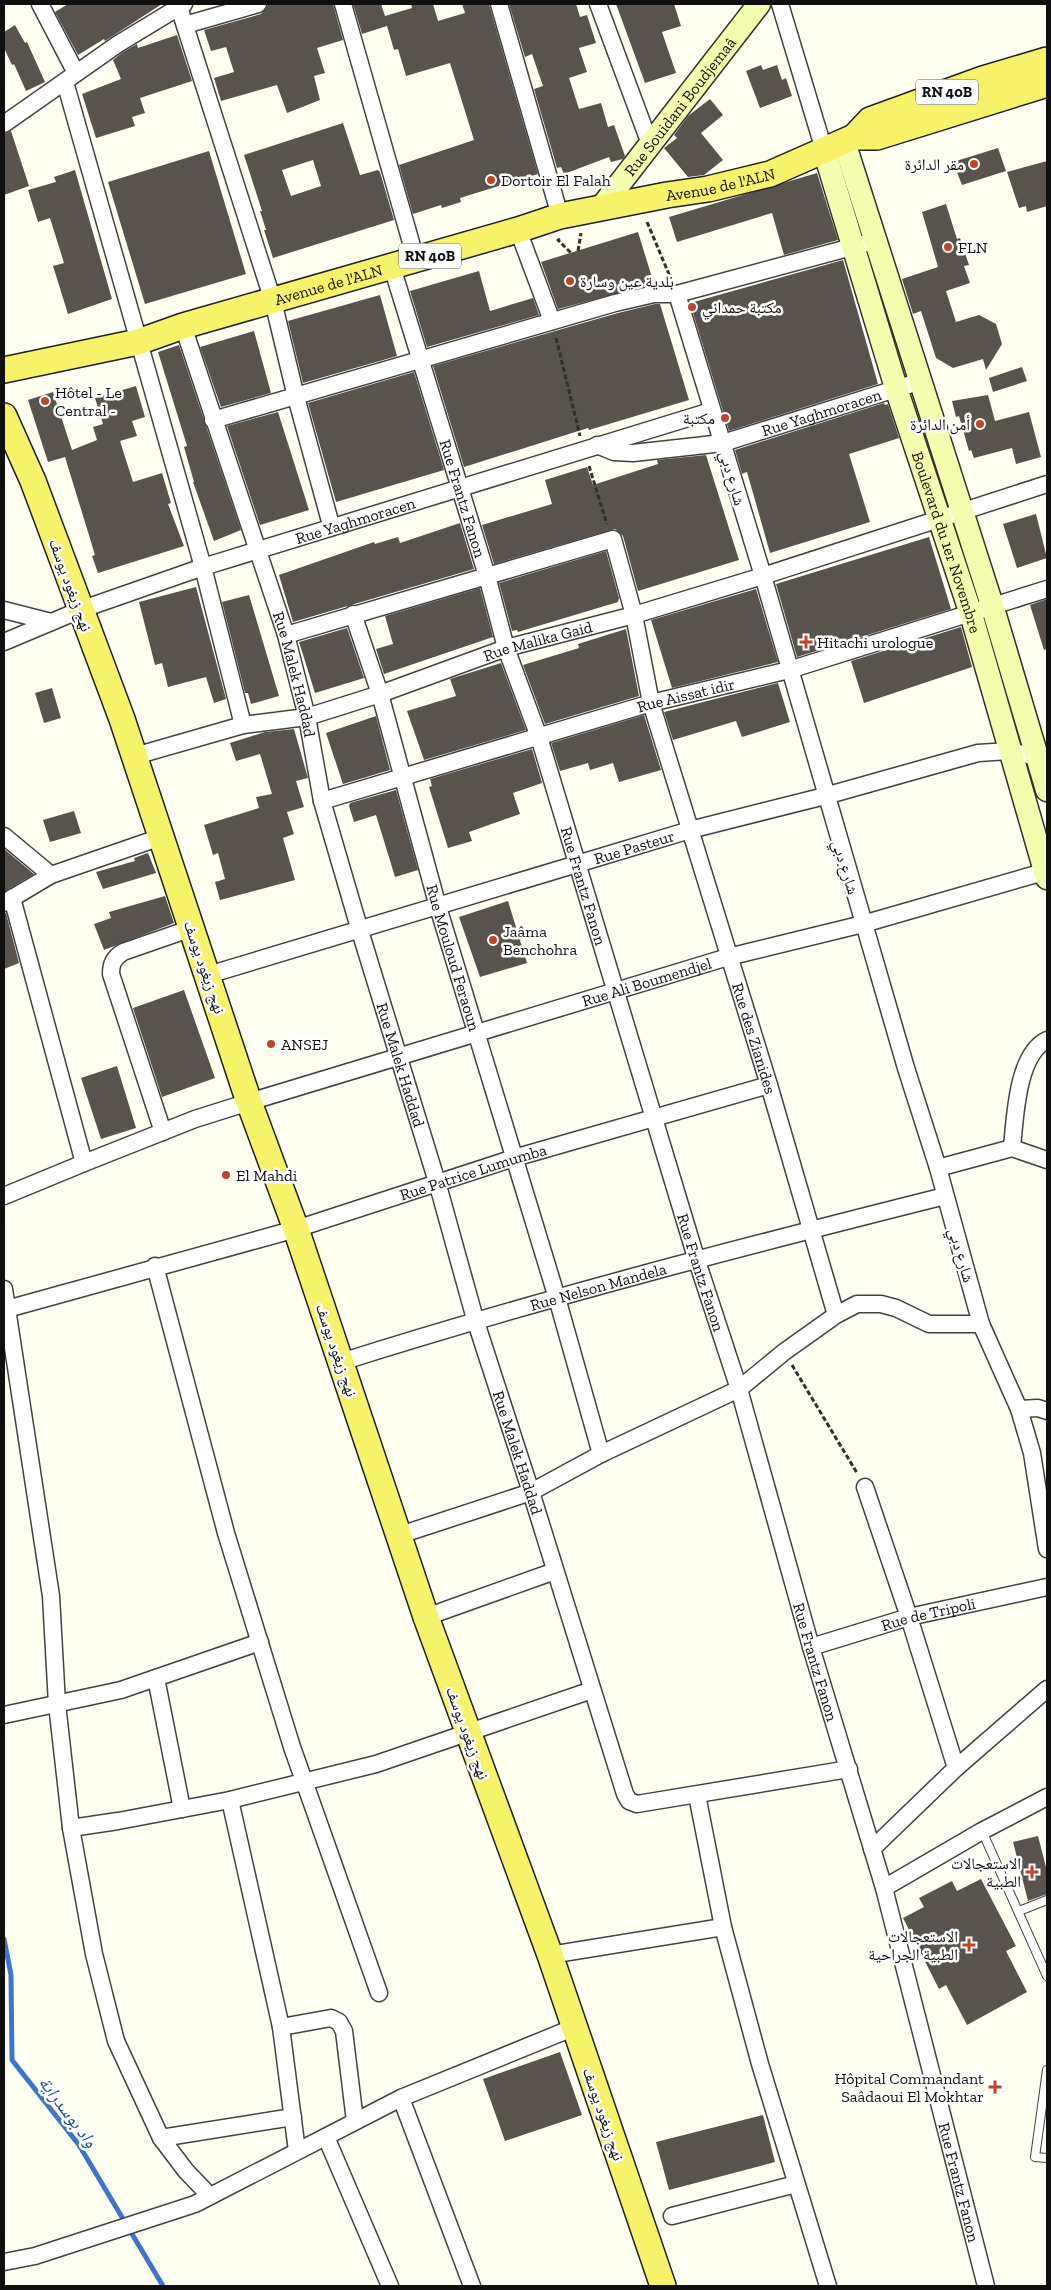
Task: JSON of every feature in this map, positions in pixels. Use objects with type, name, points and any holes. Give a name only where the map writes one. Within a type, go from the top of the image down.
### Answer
[{"type":"main road","name":"Rue Souidani Boudjemaâ","points":[[600,209],[759,4]]},
{"type":"main road","name":"RN 40B","points":[[840,143],[877,137],[986,90],[1047,60]]},
{"type":"main road","name":"RN 40B","points":[[986,90],[1047,84]]},
{"type":"main road","name":"Avenue de l'ALN","points":[[4,370],[138,342],[183,326],[518,230],[567,230],[600,209],[770,174],[840,143]]},
{"type":"main road","name":"Boulevard du 1er Novembre","points":[[840,143],[877,239],[961,511],[1042,758],[1047,790]]},
{"type":"main road","name":"Boulevard du 1er Novembre","points":[[840,143],[853,247],[897,390],[971,614],[1009,751],[1047,873]]},
{"type":"main road","name":"نهج زيغود يوسف","points":[[4,416],[33,481],[135,756],[249,1102],[296,1229],[426,1617],[466,1732],[550,1956],[663,2286]]},
{"type":"street","points":[[184,25],[258,4]]},
{"type":"street","name":"Rue Frantz Fanon","points":[[343,4],[404,264],[422,359],[487,576],[506,648],[539,737],[614,992],[697,1261],[739,1389],[811,1647],[884,1888],[986,2286]]},
{"type":"street","points":[[499,4],[567,230]]},
{"type":"street","points":[[598,4],[650,144]]},
{"type":"street","points":[[780,4],[840,143]]},
{"type":"street","points":[[44,5],[70,77],[138,342],[202,567],[243,725]]},
{"type":"street","points":[[4,124],[118,44],[181,5],[184,25],[273,301],[296,397],[331,525]]},
{"type":"street","points":[[518,230],[552,321]]},
{"type":"street","points":[[214,420],[642,296],[677,294],[877,239]]},
{"type":"street","name":"شارع دبي","points":[[677,294],[763,576],[826,796],[938,1168],[981,1324],[1019,1409],[1032,1453],[1046,1529],[1047,1549]]},
{"type":"street","name":"Rue Malek Haddad","points":[[183,326],[286,635],[306,717],[322,801],[360,931],[436,1182],[475,1319],[625,1794],[629,1801],[637,1804],[697,1795]]},
{"type":"street","name":"Rue Yaghmoracen","points":[[590,447],[614,452],[633,452],[722,443],[921,381]]},
{"type":"street","name":"Rue Yaghmoracen","points":[[4,642],[80,610],[256,549],[711,410]]},
{"type":"street","name":"Rue Malika Gaid","points":[[135,756],[243,725],[306,717],[380,694],[506,648],[634,614],[763,576],[1047,484]]},
{"type":"street","points":[[286,635],[613,539]]},
{"type":"street","name":"Rue des Zianides","points":[[613,539],[634,614],[651,703],[728,958],[769,1085],[836,1315]]},
{"type":"street","name":"Rue Aissat idir","points":[[322,801],[651,703],[789,670],[1047,589]]},
{"type":"street","points":[[4,610],[52,622]]},
{"type":"street","name":"Rue Mouloud Feraoun","points":[[353,614],[380,694],[438,907],[557,1298],[601,1454]]},
{"type":"street","name":"Rue Pasteur","points":[[208,975],[360,931],[690,830],[826,796],[978,753],[1009,751],[1042,758]]},
{"type":"street","points":[[4,836],[51,875]]},
{"type":"street","points":[[84,1163],[8,901],[51,875],[161,837]]},
{"type":"street","name":"Rue Ali Boumendjel","points":[[4,1196],[163,1132],[249,1102],[728,958],[864,924],[1047,873]]},
{"type":"street","points":[[163,1132],[111,974],[111,965],[116,957],[124,952],[192,928]]},
{"type":"street","points":[[1012,1148],[1018,1099],[1026,1068],[1036,1049],[1047,1040]]},
{"type":"street","name":"Rue Patrice Lumumba","points":[[7,1309],[156,1266],[296,1229],[514,1158],[769,1085]]},
{"type":"street","points":[[938,1168],[1012,1148],[1047,1160]]},
{"type":"street","name":"Rue Nelson Mandela","points":[[341,1362],[475,1319],[811,1229],[945,1196]]},
{"type":"street","points":[[156,1266],[226,1533],[305,1782],[379,1993]]},
{"type":"street","points":[[4,1289],[51,1596],[57,1704],[71,1828],[94,1954],[116,2042],[162,2138],[186,2171],[210,2196]]},
{"type":"street","points":[[400,1536],[531,1492],[601,1454],[739,1389],[784,1352],[836,1315],[857,1304],[881,1304],[929,1324],[981,1324]]},
{"type":"street","points":[[1019,1409],[1038,1408],[1047,1412]]},
{"type":"street","points":[[865,1487],[910,1616],[956,1768]]},
{"type":"street","points":[[426,1617],[555,1570]]},
{"type":"street","name":"Rue de Tripoli","points":[[811,1647],[910,1616],[1047,1587]]},
{"type":"street","points":[[4,1715],[121,1690],[260,1642]]},
{"type":"street","points":[[156,1678],[182,1809]]},
{"type":"street","points":[[872,1848],[956,1768],[1047,1689]]},
{"type":"street","points":[[71,1828],[230,1800],[376,1764],[592,1690]]},
{"type":"street","points":[[828,2286],[746,2018],[723,1927],[697,1795],[849,1769]]},
{"type":"street","points":[[884,1888],[982,1831],[1047,1797]]},
{"type":"street","points":[[230,1800],[280,2027],[297,2151]]},
{"type":"street","points":[[550,1956],[723,1927]]},
{"type":"street","points":[[280,2027],[331,2018],[339,2022],[344,2031],[355,2121]]},
{"type":"street","points":[[4,2262],[35,2256],[195,2204],[400,2098],[575,2027]]},
{"type":"street","points":[[400,2098],[472,2286]]},
{"type":"street","points":[[162,2138],[293,2117]]},
{"type":"street","points":[[326,2136],[390,2286]]},
{"type":"street","points":[[672,2216],[796,2184]]},
{"type":"lane","points":[[982,1831],[1047,1976]]},
{"type":"lane","points":[[1019,1911],[1047,1900]]},
{"type":"lane","points":[[1047,2070],[1035,2157],[1047,2158]]},
{"type":"path","points":[[647,222],[677,294]]},
{"type":"path","points":[[571,253],[558,240],[567,230],[582,233],[578,251]]},
{"type":"path","points":[[552,321],[590,447],[613,539]]},
{"type":"path","points":[[784,1352],[865,1487]]},
{"type":"building","points":[[68,4],[162,4],[105,41],[104,39],[78,55],[55,12]]},
{"type":"building","points":[[333,4],[343,40],[317,48],[325,73],[314,76],[320,100],[287,113],[277,85],[221,101],[214,78],[234,72],[226,47],[211,51],[204,30],[261,14],[268,5]]},
{"type":"building","points":[[353,4],[381,4],[385,16],[412,8],[411,4],[433,4],[438,21],[465,13],[462,4],[489,4],[538,174],[460,198],[461,202],[442,208],[441,205],[413,214],[399,165],[474,140],[450,63],[406,76],[398,49],[394,50],[387,26],[362,34]]},
{"type":"building","points":[[509,4],[576,4],[580,17],[587,15],[596,43],[579,48],[587,72],[569,78],[579,109],[601,103],[608,127],[614,125],[625,156],[623,159],[611,162],[609,157],[564,174],[561,167],[557,168],[534,89],[543,86],[532,54],[525,57]]},
{"type":"building","points":[[616,4],[674,4],[681,26],[662,32],[676,73],[645,83]]},
{"type":"building","points":[[15,25],[25,43],[27,42],[45,82],[26,91],[14,64],[12,65],[4,48],[4,32]]},
{"type":"building","points":[[177,35],[192,81],[140,98],[145,113],[132,117],[135,126],[96,138],[82,94],[121,79],[113,60],[123,52],[137,44],[138,48]]},
{"type":"building","points":[[761,65],[763,70],[777,65],[782,80],[786,78],[792,96],[760,108],[746,71]]},
{"type":"building","points":[[710,99],[723,115],[701,133],[723,160],[704,175],[688,177],[664,148],[677,138],[674,135],[688,116]]},
{"type":"building","points":[[343,123],[360,175],[378,170],[380,172],[394,220],[273,258],[264,230],[266,230],[260,211],[262,211],[244,155]],"holes":[[[313,160],[321,186],[291,196],[282,170]]]},
{"type":"building","points":[[11,131],[29,186],[4,195],[4,134]]},
{"type":"building","points":[[998,148],[1006,171],[962,185],[953,162]]},
{"type":"building","points":[[209,151],[246,274],[145,304],[108,182]]},
{"type":"building","points":[[1047,161],[1047,206],[1027,212],[1026,206],[1019,208],[1007,172]]},
{"type":"building","points":[[75,170],[112,299],[68,314],[53,266],[64,263],[50,218],[38,222],[28,190],[56,182],[54,177]]},
{"type":"building","points":[[817,173],[838,240],[784,255],[772,213],[677,242],[669,217]]},
{"type":"building","points":[[946,204],[957,239],[960,238],[969,265],[964,266],[970,283],[946,291],[956,322],[979,315],[996,324],[1002,344],[986,370],[983,359],[953,368],[936,358],[921,311],[913,314],[902,279],[938,267],[922,212]]},
{"type":"building","points":[[638,232],[654,284],[558,309],[541,262]]},
{"type":"building","points":[[843,260],[878,384],[729,431],[690,303]]},
{"type":"building","points":[[479,271],[490,311],[533,298],[539,315],[427,347],[410,291]]},
{"type":"building","points":[[380,295],[397,356],[303,383],[288,321]]},
{"type":"building","points":[[660,304],[689,400],[589,430],[588,428],[464,467],[433,366]]},
{"type":"building","points":[[254,331],[271,393],[221,407],[200,347]]},
{"type":"building","points":[[179,345],[241,530],[214,541],[193,482],[184,447],[187,446],[158,352]]},
{"type":"building","points":[[1022,367],[1027,381],[993,392],[989,378]]},
{"type":"building","points":[[414,372],[444,470],[336,502],[308,403]]},
{"type":"building","points":[[136,386],[145,417],[132,421],[137,436],[120,441],[133,482],[162,473],[171,503],[168,504],[184,546],[98,573],[92,556],[95,555],[65,457],[48,462],[28,400],[53,392],[72,450],[97,440],[93,427],[103,424],[95,398]]},
{"type":"building","points":[[988,395],[995,421],[1029,412],[1041,457],[1016,464],[1012,448],[974,458],[971,450],[969,451],[959,416],[956,417],[952,401]]},
{"type":"building","points":[[884,403],[885,405],[888,404],[899,438],[849,454],[870,522],[770,553],[747,472],[742,474],[735,450]]},
{"type":"building","points":[[278,412],[309,510],[260,525],[227,426]]},
{"type":"building","points":[[706,455],[739,560],[638,591],[623,536],[615,529],[494,564],[482,525],[552,504],[545,480],[587,467],[593,485],[658,464],[657,460]]},
{"type":"building","points":[[1036,514],[1047,558],[1017,568],[1003,524]]},
{"type":"building","points":[[460,523],[474,569],[293,622],[279,575],[374,542],[375,544],[398,537],[400,543]]},
{"type":"building","points":[[929,537],[951,609],[797,657],[776,584]]},
{"type":"building","points":[[606,551],[619,598],[618,602],[518,632],[517,630],[512,631],[499,583]]},
{"type":"building","points":[[196,587],[226,699],[214,703],[206,677],[168,687],[162,663],[155,665],[139,602]]},
{"type":"building","points":[[480,588],[493,637],[384,674],[376,649],[393,644],[385,616]]},
{"type":"building","points":[[756,589],[778,662],[672,688],[651,620]]},
{"type":"building","points":[[249,595],[279,696],[251,704],[248,693],[245,693],[222,602]]},
{"type":"building","points":[[1047,599],[1047,649],[1044,650],[1030,605]]},
{"type":"building","points":[[961,627],[972,667],[864,703],[851,661]]},
{"type":"building","points":[[347,628],[364,678],[315,693],[299,642]]},
{"type":"building","points":[[626,629],[639,696],[545,724],[523,665],[579,648],[578,644]]},
{"type":"building","points":[[501,663],[526,730],[424,760],[407,711],[456,696],[450,679]]},
{"type":"building","points":[[778,683],[790,722],[742,737],[736,721],[673,740],[664,712]]},
{"type":"building","points":[[52,688],[61,718],[44,723],[35,693]]},
{"type":"building","points":[[644,715],[661,770],[619,782],[613,763],[590,770],[588,763],[560,771],[551,743]]},
{"type":"building","points":[[376,716],[390,770],[343,784],[326,733]]},
{"type":"building","points":[[294,729],[308,778],[296,781],[304,807],[287,812],[294,834],[283,838],[295,880],[220,900],[215,882],[225,879],[218,853],[213,855],[204,825],[259,808],[256,797],[272,794],[260,754],[236,761],[230,743],[265,732]]},
{"type":"building","points":[[532,749],[542,783],[513,793],[520,814],[469,832],[472,841],[448,848],[429,787],[432,786],[430,779]]},
{"type":"building","points":[[396,790],[418,870],[395,877],[376,815],[354,822],[349,806],[350,803]]},
{"type":"building","points":[[74,811],[81,833],[50,842],[43,820]]},
{"type":"building","points":[[4,849],[34,874],[4,892]]},
{"type":"building","points":[[148,853],[156,873],[103,889],[96,872],[135,861],[134,858]]},
{"type":"building","points":[[165,896],[174,923],[104,950],[94,924],[111,918],[109,912]]},
{"type":"building","name":"Jaâma Benchohra","points":[[508,901],[527,963],[480,977],[459,917]]},
{"type":"building","points":[[4,913],[6,913],[19,963],[4,969]]},
{"type":"building","points":[[184,990],[215,1078],[162,1097],[133,1008]]},
{"type":"building","points":[[117,1066],[136,1128],[101,1139],[81,1078]]},
{"type":"building","points":[[1038,1836],[1047,1871],[1047,1894],[1028,1901],[1013,1842]]},
{"type":"building","points":[[981,1879],[1016,1946],[1006,1951],[1027,1992],[967,2025],[946,1985],[939,1989],[903,1918],[924,1907],[919,1898],[952,1881],[957,1891]]},
{"type":"building","points":[[560,2052],[582,2115],[505,2141],[483,2079]]},
{"type":"building","points":[[763,2115],[775,2162],[669,2190],[656,2142]]},
{"type":"waterway","name":"واد بوسدراية","points":[[4,1939],[11,1975],[12,2060],[79,2145],[163,2286]]},
{"type":"place","name":"مقر الدائرة","points":[[974,164]]},
{"type":"place","name":"Dortoir El Falah","points":[[491,180]]},
{"type":"place","name":"FLN","points":[[948,247]]},
{"type":"place","name":"بلدية عين وسارة","points":[[570,281]]},
{"type":"place","name":"مكتبة حمداني","points":[[692,307]]},
{"type":"place","name":"Hôtel - Le Central -","points":[[45,401]]},
{"type":"place","name":"مكتبة","points":[[725,418]]},
{"type":"place","name":"أمن الدائرة","points":[[980,424]]},
{"type":"place","name":"Hitachi urologue","points":[[806,642]]},
{"type":"place","name":"Jaâma Benchohra","points":[[493,940]]},
{"type":"place","name":"ANSEJ","points":[[271,1044]]},
{"type":"place","name":"El Mahdi","points":[[226,1175]]},
{"type":"place","name":"الاستعجالات الطبية","points":[[1032,1872]]},
{"type":"place","name":"الاستعجالات الطبية الجراحية","points":[[969,1945]]},
{"type":"place","name":"Hôpital Commandant Saâdaoui El Mokhtar","points":[[995,2087]]}]
